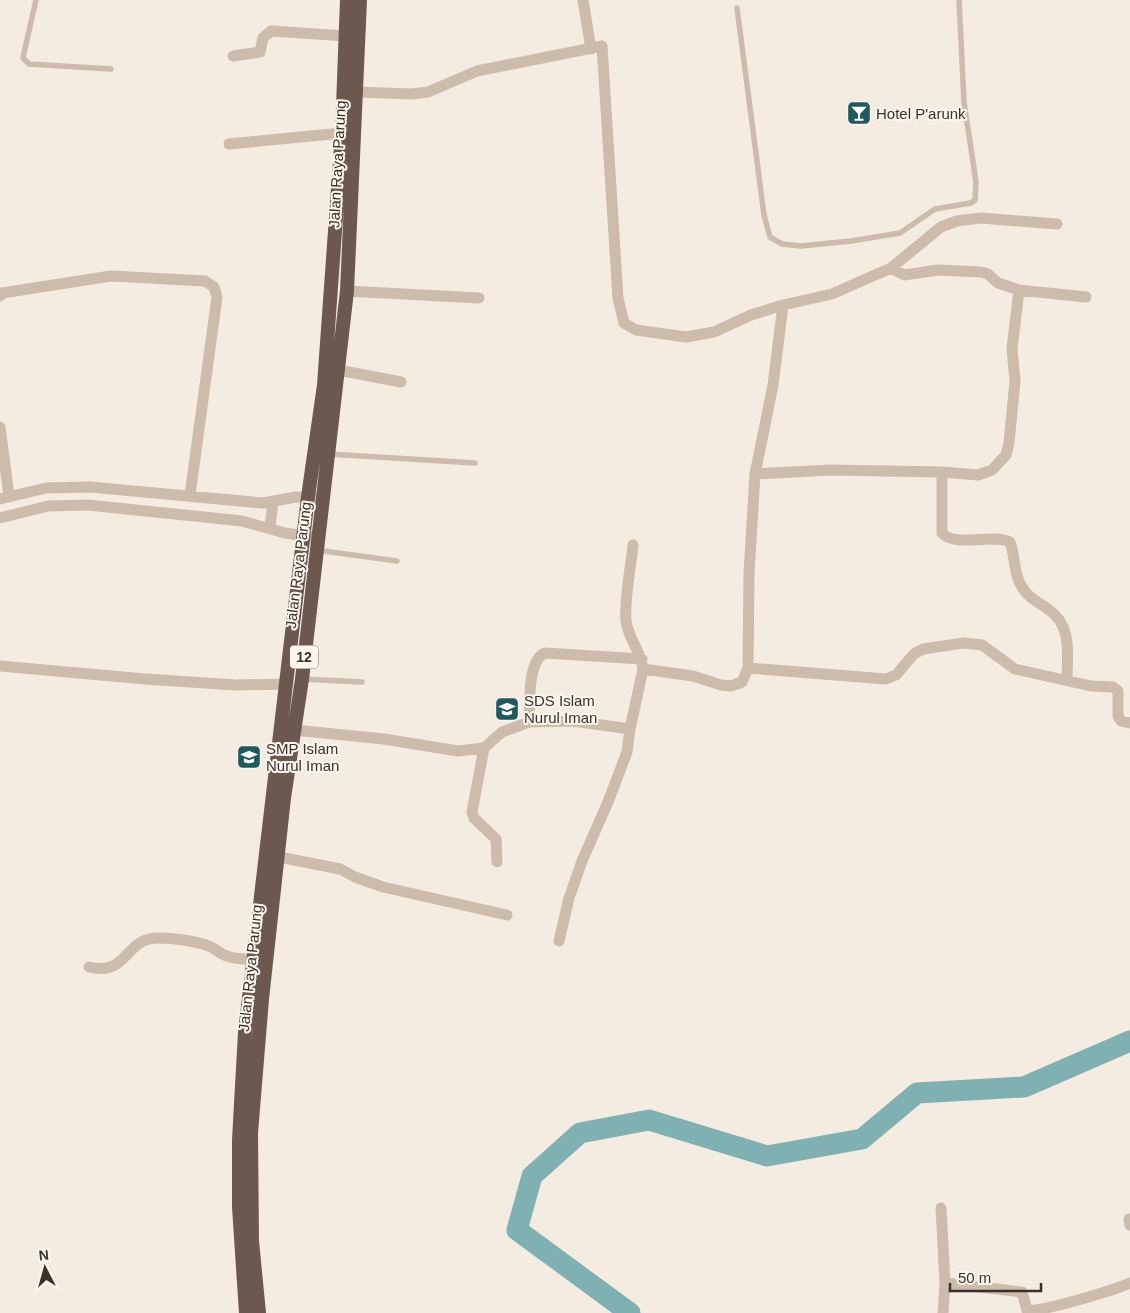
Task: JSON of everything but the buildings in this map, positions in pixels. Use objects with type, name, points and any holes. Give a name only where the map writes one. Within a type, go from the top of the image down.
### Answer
[{"type":"highway","name":"Jalan Raya Parung","points":[[259,1313],[252,1241],[251,1133],[269,891],[288,684],[308,497],[324,385],[342,133],[347,0]]},
{"type":"highway","name":"Jalan Raya Parung","points":[[246,1313],[239,1207],[239,1140],[246,1032],[254,960],[269,891],[279,857],[302,679],[347,291],[360,0]]},
{"type":"street","points":[[584,0],[591,49]]},
{"type":"street","points":[[233,56],[260,52],[263,38],[271,31],[346,36]]},
{"type":"street","points":[[357,92],[412,94],[428,92],[477,71],[602,46],[618,298],[624,323],[636,330],[686,337],[714,332],[751,315],[783,305],[832,294],[891,268],[941,227],[957,221],[981,218],[1057,224]]},
{"type":"street","points":[[229,144],[342,133]]},
{"type":"street","points":[[891,268],[904,275],[938,270],[981,272],[988,274],[998,283],[1019,290],[1086,297]]},
{"type":"street","points":[[0,296],[2,293],[111,276],[205,281],[214,287],[217,297],[190,495]]},
{"type":"street","points":[[755,474],[830,470],[978,474],[992,470],[1006,455],[1015,381],[1012,349],[1019,290]]},
{"type":"street","points":[[347,291],[479,298]]},
{"type":"street","points":[[529,722],[530,683],[535,665],[540,655],[544,653],[642,664],[693,676],[721,685],[731,686],[742,682],[748,668],[749,573],[755,474],[774,385],[783,305]]},
{"type":"street","points":[[338,370],[401,382]]},
{"type":"street","points":[[0,427],[4,498],[46,488],[90,487],[244,501],[273,502],[308,497],[322,499]]},
{"type":"street","points":[[942,472],[942,533],[946,537],[978,540],[999,539],[1010,542],[1015,571],[1022,589],[1028,596],[1058,617],[1064,626],[1067,646],[1067,680]]},
{"type":"street","points":[[46,488],[48,506]]},
{"type":"street","points":[[242,521],[244,501]]},
{"type":"street","points":[[270,527],[273,502]]},
{"type":"street","points":[[0,518],[48,506],[88,505],[242,521],[304,537],[317,544]]},
{"type":"street","points":[[559,941],[569,898],[624,760],[630,729],[642,664],[626,620],[633,545]]},
{"type":"street","points":[[748,668],[886,680],[896,675],[914,654],[923,649],[964,643],[982,645],[1015,669],[1091,686],[1113,686],[1118,691],[1118,716],[1121,721],[1130,723]]},
{"type":"street","points":[[0,666],[236,685],[288,684]]},
{"type":"street","points":[[294,730],[384,739],[458,751],[484,748],[502,732],[529,722],[573,721],[630,729]]},
{"type":"street","points":[[484,748],[472,812],[474,818],[496,839],[497,862]]},
{"type":"street","points":[[279,857],[340,869],[355,877],[384,887],[507,915]]},
{"type":"street","points":[[89,967],[102,970],[117,965],[135,945],[146,940],[158,938],[212,947],[222,955],[254,960]]},
{"type":"street","points":[[941,1208],[945,1284],[944,1313]]},
{"type":"street","points":[[945,1284],[1022,1292],[1027,1310],[1034,1312],[1076,1303],[1130,1283]]},
{"type":"lane","points":[[36,0],[23,58],[26,62],[29,64],[111,69]]},
{"type":"lane","points":[[738,8],[764,215],[770,237],[782,244],[800,246],[900,233],[935,209],[975,200],[976,182],[964,102],[959,0]]},
{"type":"lane","points":[[328,454],[475,463]]},
{"type":"lane","points":[[317,544],[396,561]]},
{"type":"lane","points":[[302,679],[362,682]]},
{"type":"waterway","points":[[630,1313],[517,1230],[532,1176],[580,1133],[649,1120],[767,1156],[862,1139],[917,1093],[1024,1087],[1130,1041]]},
{"type":"place","name":"Hotel P'arunk","points":[[859,113]]},
{"type":"place","name":"SDS Islam Nurul Iman","points":[[507,709]]},
{"type":"place","name":"SMP Islam Nurul Iman","points":[[249,757]]}]
